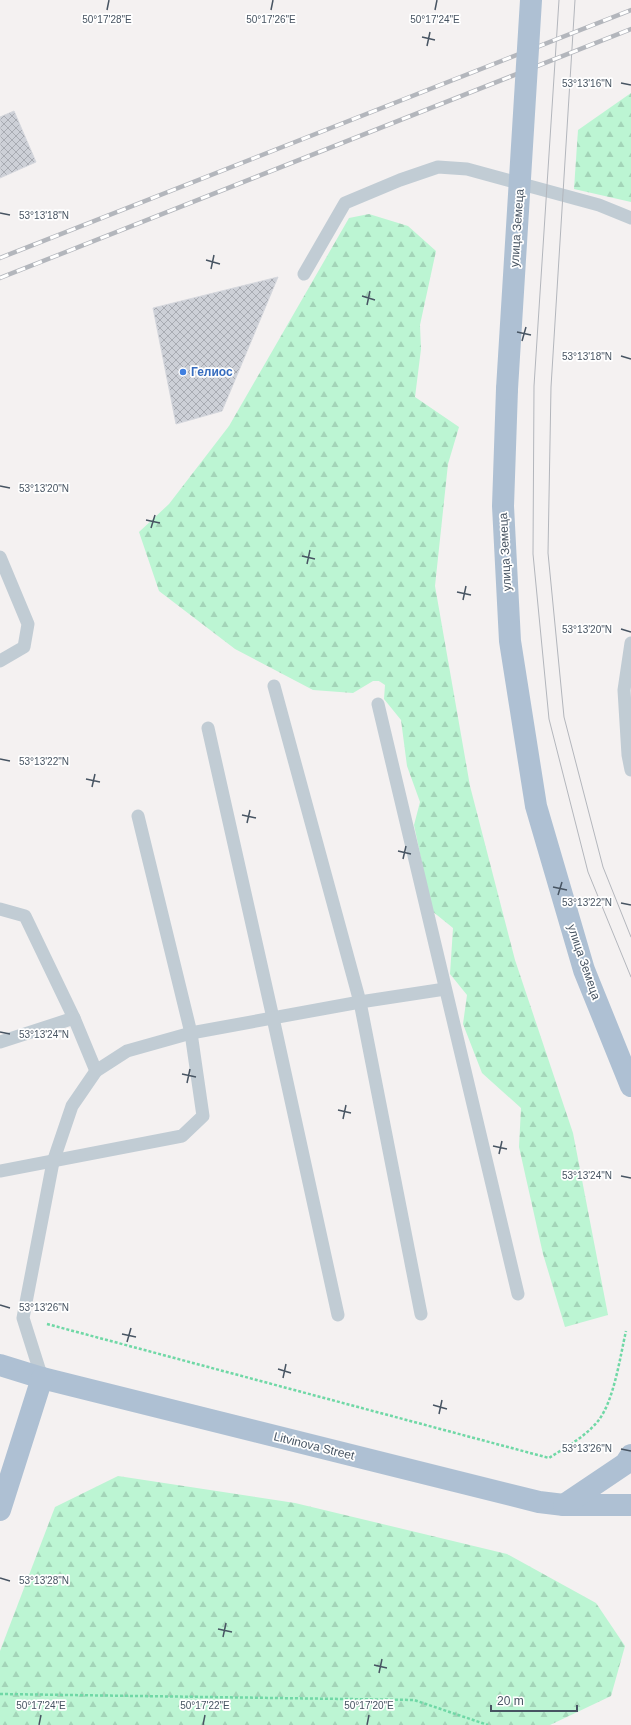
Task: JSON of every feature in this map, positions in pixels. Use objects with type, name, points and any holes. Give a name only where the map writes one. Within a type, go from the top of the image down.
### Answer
[{"type":"main road","name":"улица Земеца","points":[[531,0],[507,389],[503,506],[510,641],[536,806],[584,970],[631,1086]]},
{"type":"main road","name":"Litvinova Street","points":[[0,1365],[42,1378],[539,1502],[564,1505],[631,1505]]},
{"type":"main road","points":[[0,1510],[42,1378]]},
{"type":"main road","points":[[564,1505],[625,1464],[631,1455]]},
{"type":"lane","points":[[304,274],[345,203],[438,167],[467,169],[599,205],[631,218]]},
{"type":"lane","points":[[0,557],[28,624],[24,647],[0,661]]},
{"type":"lane","points":[[631,643],[624,690],[628,755],[631,770]]},
{"type":"lane","points":[[274,686],[360,1002],[421,1314]]},
{"type":"lane","points":[[378,704],[518,1294]]},
{"type":"lane","points":[[208,728],[338,1315]]},
{"type":"lane","points":[[0,1171],[182,1136],[203,1116],[191,1033],[138,816]]},
{"type":"lane","points":[[0,909],[25,916],[74,1018],[96,1071]]},
{"type":"lane","points":[[42,1378],[23,1318],[53,1162],[72,1106],[96,1071],[127,1051],[191,1033],[360,1002],[445,989]]},
{"type":"lane","points":[[0,1042],[74,1018]]},
{"type":"path","points":[[23,1318],[549,1458],[580,1439],[598,1421],[609,1399],[626,1331]]},
{"type":"path","points":[[0,1694],[414,1700],[488,1725]]},
{"type":"green space","points":[[631,93],[631,202],[574,189],[578,130]]},
{"type":"green space","points":[[369,214],[408,226],[436,251],[420,325],[421,349],[415,397],[459,427],[448,464],[435,586],[470,786],[515,960],[573,1133],[608,1315],[565,1327],[543,1254],[519,1147],[521,1108],[482,1073],[463,1024],[467,995],[450,974],[453,928],[432,911],[414,825],[420,802],[407,766],[401,720],[384,699],[385,685],[379,681],[373,681],[353,693],[313,690],[235,649],[159,591],[139,532],[169,504],[229,426],[349,218]]},
{"type":"green space","points":[[118,1476],[295,1503],[507,1554],[596,1603],[625,1646],[611,1696],[550,1725],[0,1725],[0,1651],[55,1507]]},
{"type":"building","points":[[14,111],[36,162],[0,178],[0,117]]},
{"type":"building","points":[[278,277],[222,411],[176,424],[153,308]]},
{"type":"tram line","points":[[559,0],[534,386],[533,554],[549,719],[588,872],[631,977]]},
{"type":"tram line","points":[[575,0],[551,387],[548,553],[564,717],[603,867],[631,937]]},
{"type":"railway","points":[[0,258],[631,10]]},
{"type":"railway","points":[[0,278],[631,29]]},
{"type":"place","name":"Гелиос","points":[[183,372]]}]
